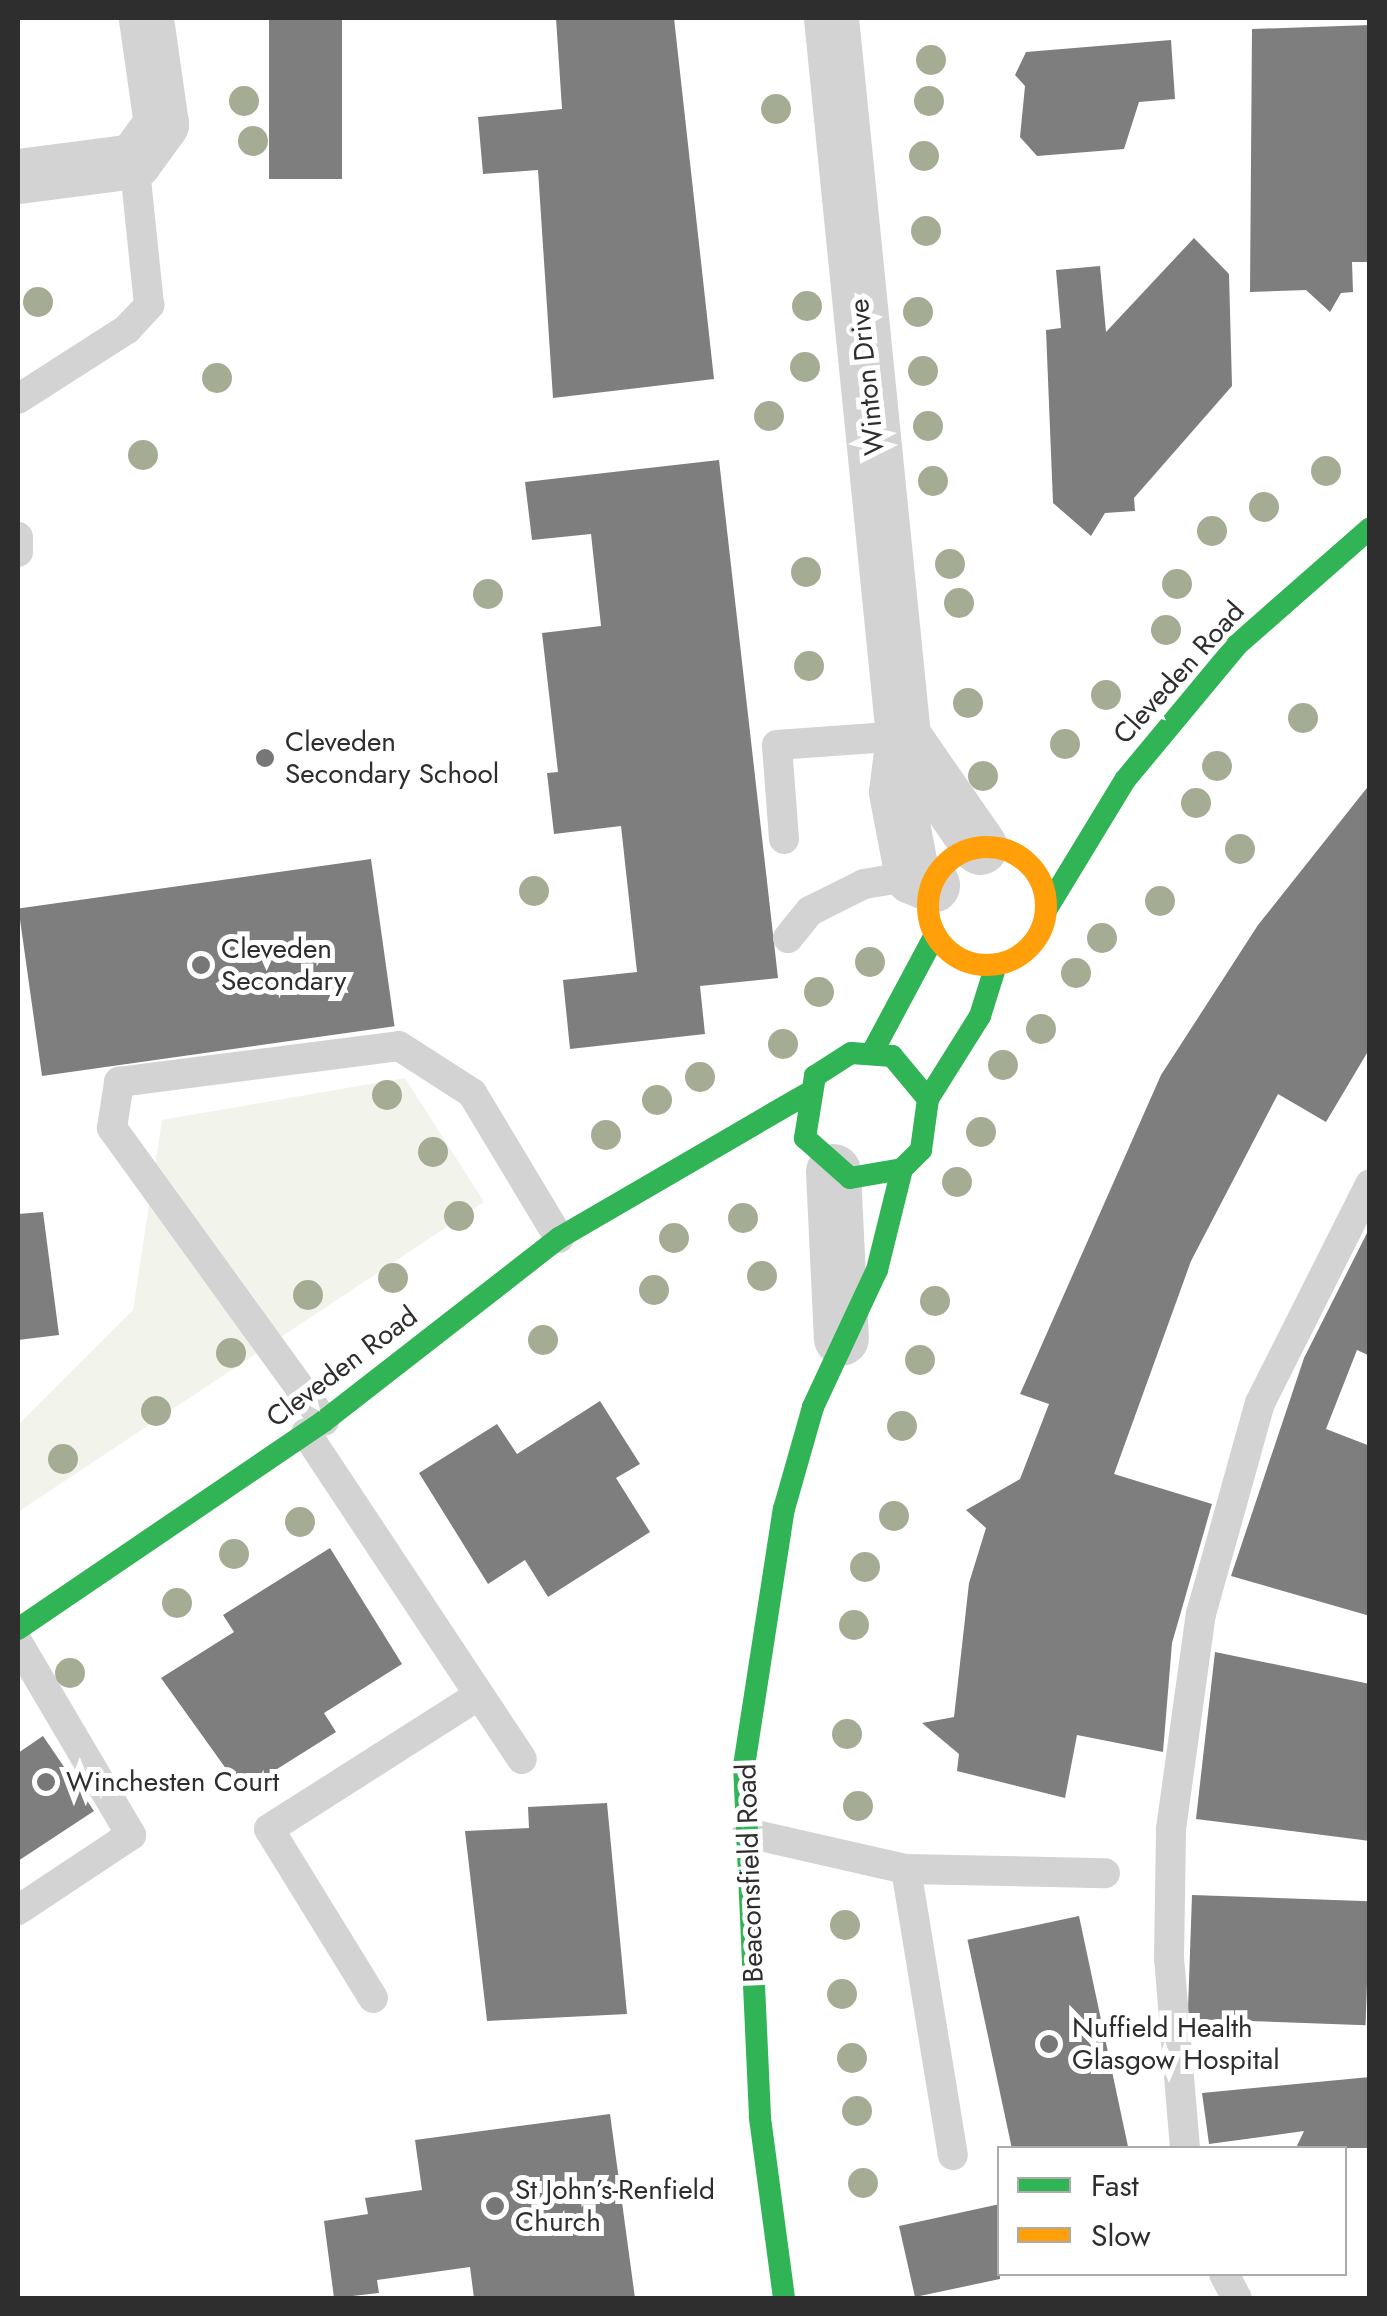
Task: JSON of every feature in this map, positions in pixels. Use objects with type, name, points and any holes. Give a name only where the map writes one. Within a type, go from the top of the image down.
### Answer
[{"type":"street","points":[[18,176],[134,161],[161,124],[146,18]]},
{"type":"street","name":"Winton Drive","points":[[831,18],[902,736],[896,792],[926,899]]},
{"type":"street","name":"Cleveden Road","points":[[996,965],[1030,946],[1046,910],[1125,780],[1237,645],[1370,528]]},
{"type":"street","name":"Winton Drive","points":[[902,736],[996,850]]},
{"type":"street","name":"Cleveden Road","points":[[1076,811],[1125,780]]},
{"type":"street","points":[[928,1100],[908,1066],[872,1052],[926,899],[951,860],[996,850],[1044,832]]},
{"type":"street","points":[[996,850],[1035,872],[1046,910]]},
{"type":"street","points":[[702,1153],[768,1155],[825,1164],[868,1180],[902,1169],[921,1150],[928,1100],[980,1016],[996,965],[967,962],[926,899]]},
{"type":"street","name":"Cleveden Road","points":[[18,1629],[315,1427],[559,1238],[805,1095],[832,1062],[872,1052]]},
{"type":"street","points":[[805,1095],[806,1138],[825,1164]]},
{"type":"street","name":"Beaconsfield Road","points":[[825,1164],[841,1338]]},
{"type":"street","name":"Beaconsfield Road","points":[[784,2298],[760,2117],[744,1766],[784,1509],[841,1338],[877,1270],[902,1169]]},
{"type":"lane","points":[[18,399],[127,329],[149,305],[134,161]]},
{"type":"lane","points":[[18,537],[18,552]]},
{"type":"lane","points":[[784,839],[777,745],[902,736]]},
{"type":"lane","points":[[788,938],[810,910],[864,884],[926,899]]},
{"type":"lane","points":[[522,1759],[315,1427],[112,1128],[118,1082],[399,1046],[472,1093],[559,1238]]},
{"type":"lane","points":[[1185,2146],[1169,1960],[1171,1829],[1201,1614],[1260,1403],[1370,1184]]},
{"type":"lane","points":[[18,1643],[131,1835],[18,1910]]},
{"type":"lane","points":[[374,1998],[269,1829],[479,1694]]},
{"type":"lane","points":[[747,1833],[906,1869],[1105,1874]]},
{"type":"lane","points":[[906,1869],[953,2155]]},
{"type":"lane","points":[[1225,2276],[1237,2298]]},
{"type":"shaded area","points":[[405,1078],[484,1202],[18,1512],[18,1425],[133,1310],[162,1120]]},
{"type":"building","points":[[269,18],[342,18],[342,179],[269,179]]},
{"type":"building","points":[[556,18],[674,18],[714,379],[553,398],[538,170],[483,174],[478,117],[562,109]]},
{"type":"building","points":[[1370,25],[1370,262],[1352,262],[1353,292],[1341,293],[1330,312],[1306,290],[1250,292],[1252,29]]},
{"type":"building","points":[[1171,40],[1175,99],[1139,102],[1124,149],[1037,156],[1020,137],[1025,86],[1015,75],[1026,52]]},
{"type":"building","points":[[1194,238],[1229,274],[1232,386],[1134,498],[1135,511],[1105,513],[1091,536],[1053,503],[1046,330],[1061,328],[1056,270],[1100,266],[1106,332]]},
{"type":"building","points":[[719,460],[778,978],[700,986],[705,1034],[570,1049],[563,980],[637,972],[621,826],[554,834],[547,773],[558,772],[542,633],[601,626],[591,534],[532,540],[525,482]]},
{"type":"building","points":[[1370,784],[1370,1048],[1326,1122],[1278,1094],[1191,1261],[1114,1474],[1212,1504],[1172,1643],[1163,1752],[1077,1735],[1065,1798],[957,1771],[959,1754],[922,1723],[954,1717],[969,1583],[986,1528],[966,1510],[1020,1479],[1049,1404],[1020,1394],[1161,1075],[1258,925]]},
{"type":"building","name":"Cleveden Secondary","points":[[371,859],[395,1026],[42,1076],[18,909]]},
{"type":"building","points":[[43,1212],[59,1335],[18,1340],[18,1214]]},
{"type":"building","points":[[1370,1227],[1370,1356],[1357,1350],[1326,1429],[1370,1446],[1370,1616],[1231,1576],[1304,1358]]},
{"type":"building","points":[[600,1401],[640,1464],[616,1478],[650,1532],[548,1597],[525,1560],[488,1584],[419,1473],[497,1424],[517,1454]]},
{"type":"building","points":[[330,1548],[402,1664],[324,1713],[336,1732],[242,1791],[161,1678],[234,1632],[223,1615]]},
{"type":"building","points":[[1215,1652],[1370,1684],[1370,1841],[1196,1819]]},
{"type":"building","name":"Winchesten Court","points":[[43,1736],[94,1811],[18,1861],[18,1753]]},
{"type":"building","points":[[607,1803],[627,2014],[487,2021],[465,1831],[529,1828],[528,1807]]},
{"type":"building","points":[[1192,1895],[1370,1901],[1366,2025],[1188,2019]]},
{"type":"building","name":"Nuffield Health Glasgow Hospital","points":[[1079,1916],[1128,2146],[1011,2146],[967,1940]]},
{"type":"building","points":[[1370,2077],[1370,2148],[1297,2146],[1304,2131],[1209,2144],[1202,2093]]},
{"type":"building","name":"St John’s-Renfield Church","points":[[610,2114],[635,2298],[474,2298],[470,2267],[377,2280],[379,2293],[334,2298],[324,2221],[368,2214],[365,2198],[422,2190],[415,2140]]},
{"type":"building","points":[[997,2205],[1000,2279],[915,2297],[899,2226]]},
{"type":"traffic: fast","points":[[1046,910],[1125,780],[1237,645],[1370,528]]},
{"type":"traffic: fast","points":[[873,1051],[935,935]]},
{"type":"traffic: fast","points":[[928,1099],[892,1056],[851,1053],[815,1076],[805,1138],[850,1178],[902,1169],[921,1150],[928,1099],[980,1016],[996,965]]},
{"type":"traffic: fast","points":[[18,1629],[324,1421],[559,1238],[805,1095]]},
{"type":"traffic: fast","points":[[784,2298],[760,2117],[744,1766],[784,1509],[813,1407],[877,1270],[902,1169]]},
{"type":"traffic: slow","points":[[987,847],[1020,857],[1036,873],[1046,906],[1036,939],[1020,955],[987,965],[954,955],[938,939],[928,906],[938,873],[954,857],[987,847]]},
{"type":"place","name":"Cleveden Secondary School","points":[[265,758]]},
{"type":"place","name":"Cleveden Secondary","points":[[201,965]]},
{"type":"place","name":"Winchesten Court","points":[[46,1782]]},
{"type":"place","name":"Nuffield Health Glasgow Hospital","points":[[1049,2044]]},
{"type":"place","name":"St John’s-Renfield Church","points":[[495,2206]]}]
